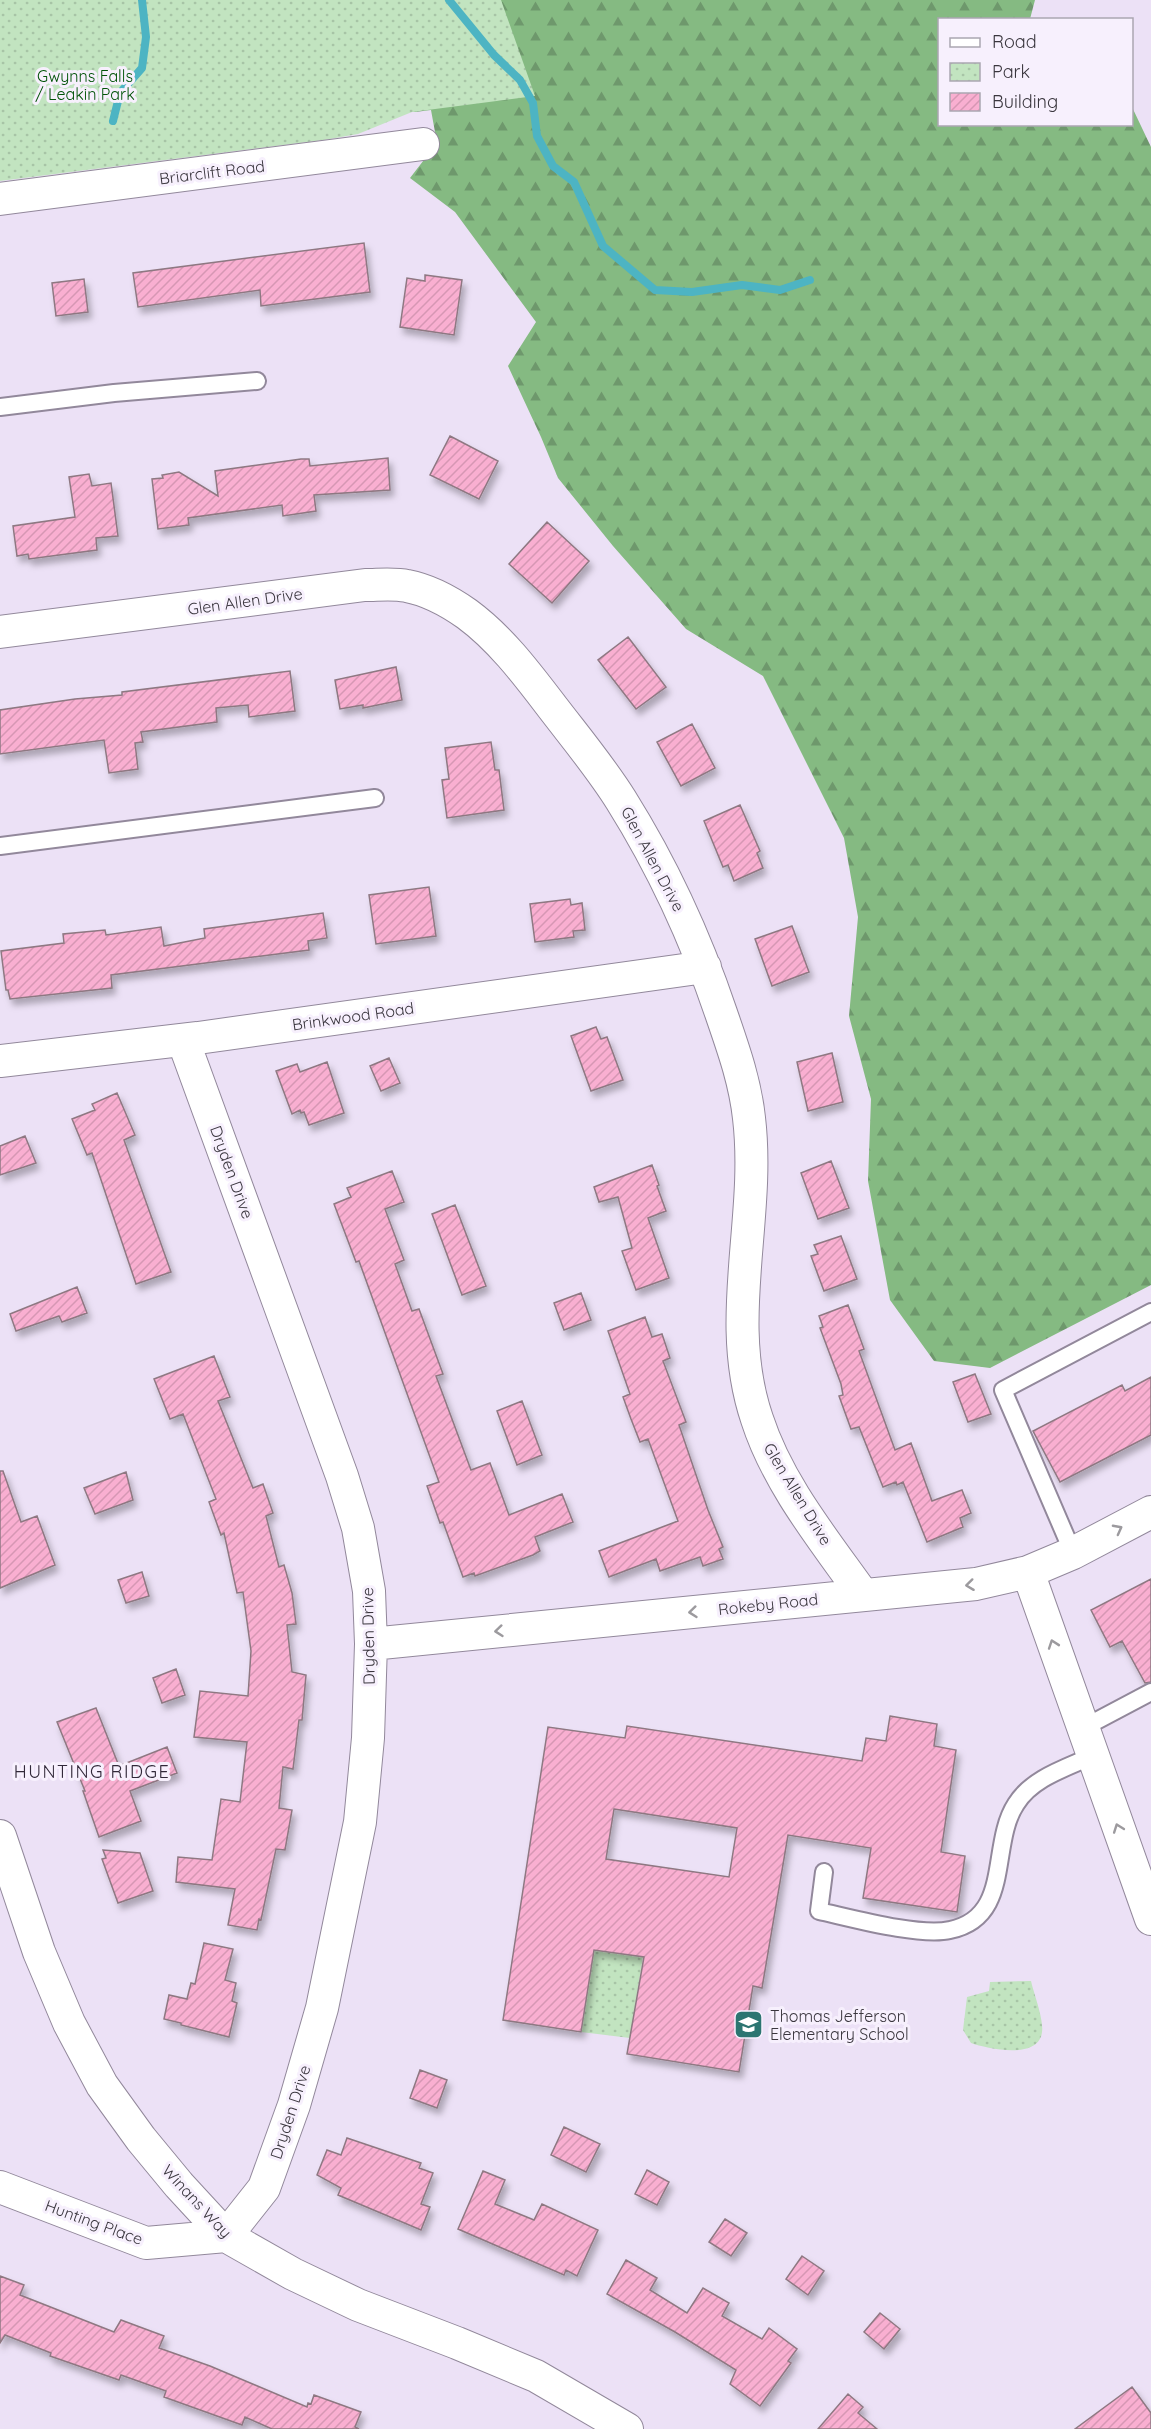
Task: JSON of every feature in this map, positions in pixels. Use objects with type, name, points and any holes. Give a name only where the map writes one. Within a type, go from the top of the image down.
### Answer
[{"type":"street","name":"Briarclift Road","points":[[0,199],[423,144]]},
{"type":"street","name":"Glen Allen Drive","points":[[0,632],[365,585],[407,586],[438,597],[466,613],[494,637],[529,677],[596,763],[622,801],[685,917],[705,967],[743,1077],[750,1121],[751,1162],[741,1312],[744,1363],[757,1419],[777,1465],[809,1519],[863,1595]]},
{"type":"street","name":"Brinkwood Road","points":[[0,1061],[183,1040],[705,967]]},
{"type":"street","name":"Dryden Drive","points":[[183,1040],[342,1476],[358,1528],[369,1591],[371,1644],[368,1738],[360,1822],[322,2008],[294,2105],[264,2188],[226,2236]]},
{"type":"street","name":"Rokeby Road","points":[[371,1644],[976,1584],[1028,1572],[1073,1553],[1151,1512]]},
{"type":"street","points":[[1028,1572],[1088,1742],[1144,1880],[1151,1919]]},
{"type":"street","name":"Winans Way","points":[[0,1836],[39,1952],[69,2023],[102,2085],[154,2154],[226,2236],[293,2274],[358,2305],[536,2376],[627,2429]]},
{"type":"street","name":"Hunting Place","points":[[0,2187],[146,2243],[226,2236]]},
{"type":"lane","points":[[0,407],[114,393],[256,381]]},
{"type":"lane","points":[[0,846],[375,798]]},
{"type":"lane","points":[[1073,1553],[1003,1390],[1151,1312]]},
{"type":"lane","points":[[824,1872],[819,1911],[919,1930],[950,1930],[963,1925],[983,1913],[992,1899],[1007,1823],[1016,1804],[1032,1786],[1151,1692]]},
{"type":"green space","points":[[0,0],[1035,0],[1030,18],[938,18],[938,126],[1133,126],[1133,109],[1151,147],[1151,1285],[990,1368],[934,1361],[890,1300],[868,1181],[871,1099],[849,1016],[858,917],[844,838],[763,676],[686,629],[613,546],[558,478],[508,366],[536,322],[455,212],[410,178],[437,143],[431,110],[415,112]]},
{"type":"green space","name":"Gwynns Falls / Leakin Park","points":[[0,0],[501,0],[535,96],[412,112],[358,134],[324,140],[0,181]]},
{"type":"green space","points":[[594,1950],[643,1957],[630,2038],[581,2032]]},
{"type":"green space","points":[[1031,1981],[1042,2021],[1039,2041],[1023,2049],[1012,2050],[1000,2050],[971,2043],[963,2030],[967,1997],[989,1991],[990,1982]]},
{"type":"building","points":[[364,243],[370,292],[261,306],[260,290],[138,307],[133,273]]},
{"type":"building","points":[[425,275],[462,280],[454,335],[400,327],[407,278],[425,281]]},
{"type":"building","points":[[84,279],[88,312],[56,316],[52,283]]},
{"type":"building","points":[[450,436],[498,461],[479,499],[430,475]]},
{"type":"building","points":[[388,458],[390,490],[314,495],[316,511],[283,516],[282,505],[188,518],[189,525],[158,529],[152,479],[163,478],[162,475],[179,472],[218,496],[215,471],[301,459],[309,459],[310,466]]},
{"type":"building","points":[[89,474],[92,486],[111,483],[118,536],[96,538],[97,550],[29,559],[28,554],[17,556],[13,526],[75,517],[69,477]]},
{"type":"building","points":[[547,522],[589,561],[552,603],[509,564]]},
{"type":"building","points":[[628,637],[666,687],[636,709],[598,660]]},
{"type":"building","points":[[396,667],[402,700],[363,708],[363,705],[340,709],[335,680]]},
{"type":"building","points":[[290,671],[295,711],[249,717],[248,705],[216,708],[217,722],[141,732],[143,742],[135,743],[138,769],[109,773],[104,740],[0,754],[0,710]]},
{"type":"building","points":[[692,724],[715,768],[681,786],[657,742]]},
{"type":"building","points":[[491,742],[495,770],[499,770],[504,810],[447,818],[442,780],[449,779],[445,748]]},
{"type":"building","points":[[740,805],[760,851],[757,853],[763,868],[734,881],[728,865],[723,867],[704,821]]},
{"type":"building","points":[[429,887],[436,936],[376,944],[369,895]]},
{"type":"building","points":[[570,899],[571,905],[582,903],[585,930],[573,931],[574,937],[535,942],[530,904]]},
{"type":"building","points":[[323,913],[327,938],[308,941],[309,950],[111,975],[112,988],[10,999],[8,990],[6,990],[1,951],[64,943],[63,934],[105,930],[106,935],[161,927],[164,946],[205,938],[204,929]]},
{"type":"building","points":[[792,926],[809,972],[772,986],[755,939]]},
{"type":"building","points":[[596,1027],[601,1039],[607,1037],[623,1080],[591,1091],[571,1036]]},
{"type":"building","points":[[832,1053],[843,1102],[808,1111],[797,1062]]},
{"type":"building","points":[[389,1058],[400,1083],[381,1091],[370,1066]]},
{"type":"building","points":[[327,1062],[344,1113],[309,1125],[304,1112],[301,1113],[300,1110],[292,1114],[276,1071],[297,1064],[300,1072]]},
{"type":"building","points":[[117,1093],[135,1135],[124,1140],[171,1272],[136,1284],[92,1153],[87,1155],[72,1119],[95,1110],[92,1104]]},
{"type":"building","points":[[25,1136],[36,1163],[0,1175],[0,1146]]},
{"type":"building","points":[[831,1161],[849,1208],[818,1219],[801,1173]]},
{"type":"building","points":[[652,1165],[666,1211],[648,1218],[669,1278],[636,1290],[622,1251],[632,1248],[618,1197],[599,1202],[594,1187]]},
{"type":"building","points":[[392,1171],[404,1202],[385,1209],[404,1260],[395,1264],[412,1311],[419,1309],[443,1374],[436,1376],[471,1470],[490,1463],[509,1515],[562,1494],[573,1522],[535,1537],[540,1551],[533,1555],[475,1576],[474,1573],[463,1577],[443,1522],[440,1523],[427,1486],[439,1482],[359,1261],[356,1262],[334,1204],[351,1197],[347,1188]]},
{"type":"building","points":[[455,1205],[486,1286],[462,1295],[432,1214]]},
{"type":"building","points":[[841,1236],[857,1279],[824,1291],[811,1256],[818,1254],[814,1245]]},
{"type":"building","points":[[77,1287],[87,1313],[62,1322],[59,1316],[16,1331],[10,1314]]},
{"type":"building","points":[[581,1293],[591,1320],[564,1330],[554,1303]]},
{"type":"building","points":[[848,1305],[864,1349],[859,1351],[895,1450],[911,1443],[932,1501],[962,1490],[971,1513],[960,1518],[963,1527],[927,1542],[903,1482],[883,1487],[859,1427],[851,1429],[839,1396],[843,1395],[841,1384],[820,1328],[823,1327],[819,1316]]},
{"type":"building","points":[[645,1317],[652,1337],[662,1334],[670,1358],[663,1361],[686,1422],[679,1425],[723,1547],[719,1549],[723,1559],[703,1566],[700,1557],[660,1571],[656,1559],[609,1577],[599,1551],[678,1521],[648,1439],[640,1442],[631,1419],[623,1397],[630,1394],[608,1331]]},
{"type":"building","points":[[214,1356],[230,1397],[218,1401],[253,1488],[263,1484],[273,1513],[266,1516],[279,1567],[284,1565],[292,1593],[296,1624],[287,1625],[292,1672],[306,1675],[302,1720],[299,1720],[293,1769],[283,1767],[279,1808],[292,1810],[285,1850],[276,1849],[257,1930],[228,1925],[235,1889],[176,1882],[178,1857],[212,1860],[221,1799],[240,1802],[247,1742],[194,1737],[200,1691],[248,1696],[251,1651],[243,1592],[237,1593],[224,1533],[221,1535],[209,1502],[216,1499],[183,1414],[170,1419],[154,1379]]},
{"type":"building","points":[[975,1374],[991,1414],[968,1422],[953,1382]]},
{"type":"building","points":[[1151,1377],[1151,1435],[1060,1482],[1033,1431],[1122,1385],[1125,1391]]},
{"type":"building","points":[[522,1401],[542,1455],[517,1465],[497,1411]]},
{"type":"building","points":[[0,1471],[3,1471],[21,1522],[37,1516],[55,1565],[0,1588]]},
{"type":"building","points":[[126,1472],[133,1500],[95,1514],[84,1488]]},
{"type":"building","points":[[142,1572],[149,1596],[126,1603],[118,1580]]},
{"type":"building","points":[[1151,1579],[1151,1682],[1145,1683],[1122,1641],[1110,1647],[1091,1610]]},
{"type":"building","points":[[176,1669],[185,1695],[162,1703],[153,1678]]},
{"type":"building","points":[[96,1708],[119,1766],[167,1747],[177,1773],[130,1791],[141,1821],[99,1837],[83,1791],[85,1791],[57,1722]]},
{"type":"building","points":[[890,1716],[937,1724],[934,1746],[956,1750],[941,1852],[965,1856],[957,1912],[863,1898],[871,1848],[788,1835],[762,1988],[753,1986],[739,2072],[627,2054],[644,1957],[594,1950],[581,2032],[503,2020],[548,1727],[625,1738],[627,1726],[862,1761],[866,1738],[886,1741]],"holes":[[[614,1809],[737,1828],[729,1877],[606,1859]]]},
{"type":"building","points":[[103,1850],[140,1853],[153,1891],[118,1903],[102,1859],[106,1858]]},
{"type":"building","points":[[204,1943],[233,1949],[225,1980],[236,1983],[232,2001],[237,2003],[229,2037],[164,2019],[169,1995],[187,1999],[191,1983],[195,1984]]},
{"type":"building","points":[[420,2070],[447,2080],[437,2108],[410,2098]]},
{"type":"building","points":[[564,2127],[600,2144],[586,2172],[551,2155]]},
{"type":"building","points":[[347,2138],[421,2163],[419,2168],[433,2173],[421,2204],[430,2207],[421,2230],[338,2195],[341,2188],[317,2175],[327,2150],[341,2155]]},
{"type":"building","points":[[647,2170],[669,2182],[657,2205],[635,2194]]},
{"type":"building","points":[[483,2171],[505,2180],[495,2204],[534,2220],[542,2204],[598,2230],[577,2276],[566,2270],[564,2275],[458,2229]]},
{"type":"building","points":[[725,2219],[747,2233],[731,2256],[709,2242]]},
{"type":"building","points":[[802,2256],[824,2271],[808,2295],[786,2279]]},
{"type":"building","points":[[626,2260],[657,2278],[650,2290],[687,2313],[703,2288],[729,2303],[722,2316],[762,2339],[769,2328],[797,2349],[788,2361],[791,2363],[760,2406],[730,2384],[736,2370],[607,2294]]},
{"type":"building","points":[[0,2276],[24,2285],[20,2295],[114,2332],[121,2320],[164,2336],[159,2348],[210,2366],[307,2407],[308,2403],[311,2404],[314,2395],[361,2412],[355,2427],[359,2429],[272,2429],[245,2417],[242,2425],[164,2397],[166,2391],[121,2375],[119,2380],[50,2356],[51,2353],[5,2335],[0,2343]]},
{"type":"building","points":[[880,2313],[900,2329],[884,2349],[864,2332]]},
{"type":"building","points":[[1132,2387],[1151,2413],[1151,2429],[1075,2429]]},
{"type":"building","points":[[848,2394],[863,2407],[858,2413],[877,2429],[818,2429]]},
{"type":"waterway","points":[[113,121],[120,93],[142,68],[146,37],[142,0]]},
{"type":"waterway","points":[[449,0],[494,55],[520,80],[533,103],[537,136],[553,166],[574,182],[603,246],[655,290],[692,292],[742,285],[780,290],[810,280]]},
{"type":"place","name":"Thomas Jefferson Elementary School","points":[[749,2025]]},
{"type":"district","name":"HUNTING RIDGE","points":[[92,1771]]}]
